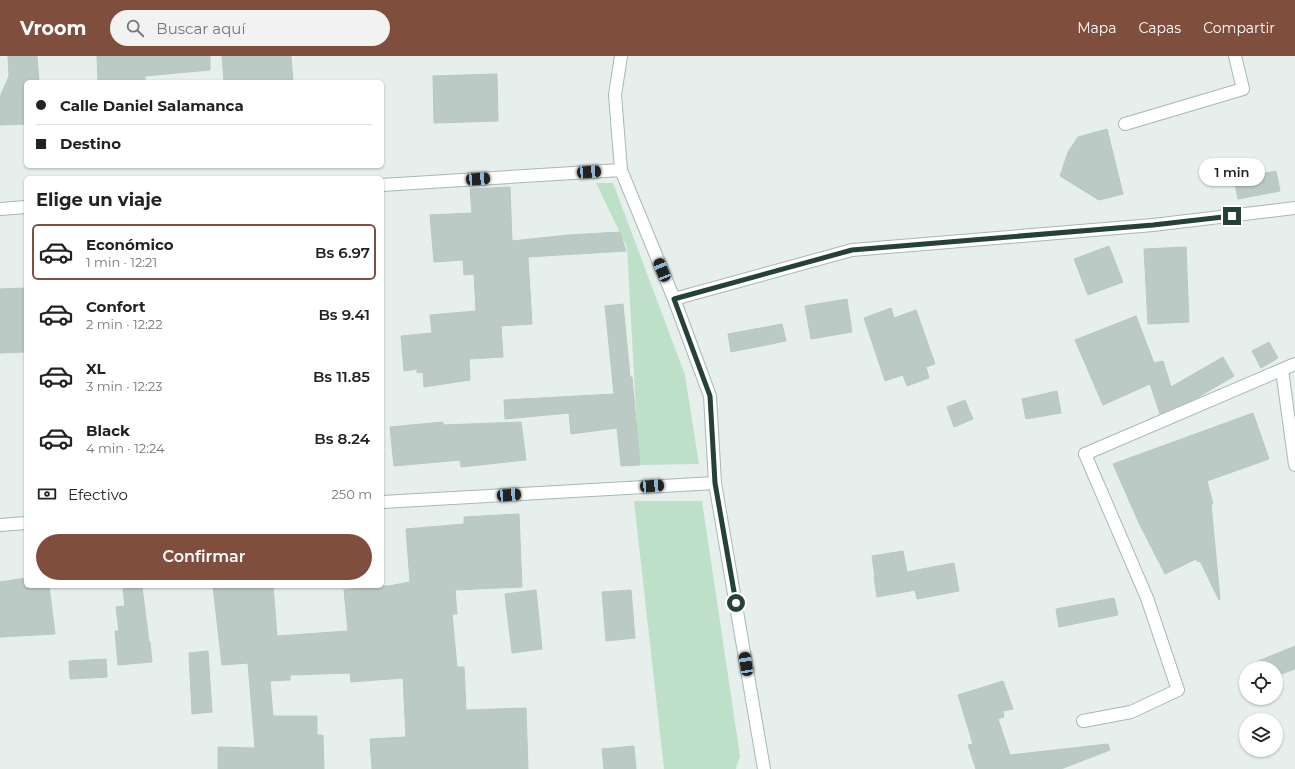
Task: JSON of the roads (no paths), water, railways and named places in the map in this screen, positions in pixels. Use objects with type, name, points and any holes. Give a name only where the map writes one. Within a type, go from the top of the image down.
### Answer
[{"type":"street","points":[[622,56],[616,95],[621,170],[674,299],[710,396],[715,483],[764,769]]},
{"type":"street","points":[[1125,124],[1243,89],[1235,56]]},
{"type":"street","points":[[384,185],[621,170]]},
{"type":"street","points":[[0,209],[24,207]]},
{"type":"street","points":[[674,299],[852,250],[1153,225],[1295,208]]},
{"type":"street","points":[[1084,721],[1131,712],[1178,690],[1147,598],[1085,454],[1295,364]]},
{"type":"street","points":[[1282,370],[1295,465]]},
{"type":"street","points":[[384,502],[715,483]]},
{"type":"street","points":[[0,525],[24,523]]}]
